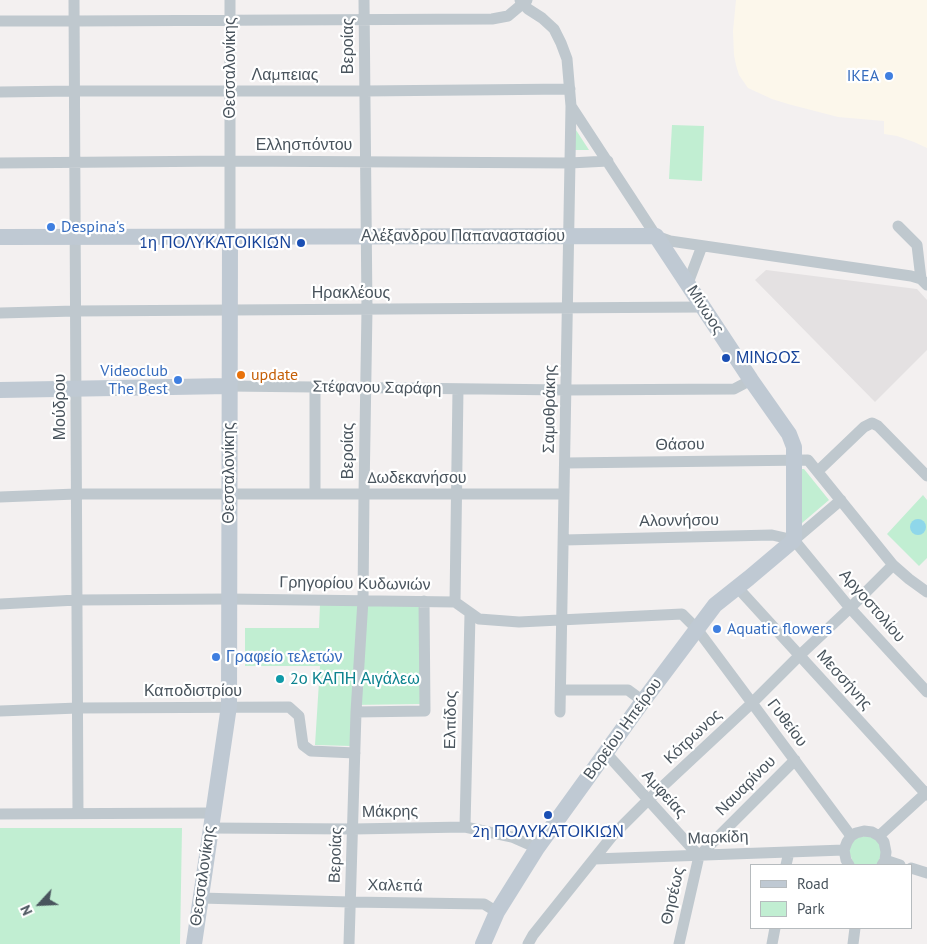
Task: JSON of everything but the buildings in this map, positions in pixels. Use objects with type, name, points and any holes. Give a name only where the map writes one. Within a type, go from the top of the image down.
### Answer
[{"type":"street","name":"Μούδρου","points":[[74,0],[78,813]]},
{"type":"street","name":"Θεσσαλονίκης","points":[[194,944],[229,706],[230,0]]},
{"type":"street","name":"Βεροίας","points":[[350,944],[356,712],[363,600],[366,388],[364,0]]},
{"type":"street","points":[[0,21],[492,19],[508,16],[524,1],[528,9],[549,23],[558,35],[567,59],[571,106]]},
{"type":"street","name":"Λαμπειας","points":[[0,92],[570,89]]},
{"type":"street","name":"Μίνωος","points":[[571,106],[751,380],[789,434],[794,447],[795,460]]},
{"type":"street","name":"Σαμοθράκης","points":[[560,712],[571,106]]},
{"type":"street","name":"Ελλησπόντου","points":[[0,162],[570,163],[608,161]]},
{"type":"street","points":[[898,226],[917,245],[924,282]]},
{"type":"street","name":"Αλέξανδρου Παπαναστασίου","points":[[0,238],[656,236],[670,242],[911,276],[924,282]]},
{"type":"street","points":[[688,283],[702,246]]},
{"type":"street","name":"Ηρακλέους","points":[[0,313],[703,306]]},
{"type":"street","name":"Στέφανου Σαράφη","points":[[0,390],[229,386],[566,390],[734,389],[751,380]]},
{"type":"street","points":[[315,387],[315,494]]},
{"type":"street","points":[[458,389],[455,602],[479,619],[519,622],[682,614],[697,629]]},
{"type":"street","points":[[818,471],[864,427],[872,423],[878,426],[927,476]]},
{"type":"street","points":[[794,540],[795,460],[808,460],[893,565],[927,592]]},
{"type":"street","name":"Θάσου","points":[[565,463],[795,460]]},
{"type":"street","name":"Δωδεκανήσου","points":[[0,497],[76,494],[564,494]]},
{"type":"street","name":"Βορείου Ηπείρου","points":[[483,944],[497,912],[537,848],[643,701],[715,606],[841,500]]},
{"type":"street","name":"Αλοννήσου","points":[[564,540],[772,535],[794,540]]},
{"type":"street","name":"Αργοστολίου","points":[[794,540],[850,608],[927,692]]},
{"type":"street","name":"Κότρωνος","points":[[528,944],[533,935],[613,834],[752,704],[893,565]]},
{"type":"street","name":"Μεσσήνης","points":[[737,587],[926,793]]},
{"type":"street","name":"Γρηγορίου Κυδωνιών","points":[[0,604],[77,600],[229,599],[455,602]]},
{"type":"street","points":[[356,712],[425,711],[424,601]]},
{"type":"street","name":"Ελπίδος","points":[[465,827],[470,614]]},
{"type":"street","name":"Γυθείου","points":[[697,629],[851,836]]},
{"type":"street","points":[[561,690],[628,690],[643,701]]},
{"type":"street","name":"Καποδιστρίου","points":[[0,710],[229,706],[289,707],[298,716],[303,745],[311,751],[355,753]]},
{"type":"street","name":"Αμφείας","points":[[606,753],[699,856]]},
{"type":"street","name":"Ναυαρίνου","points":[[699,856],[795,760]]},
{"type":"street","points":[[879,836],[926,793]]},
{"type":"street","name":"Μάκρης","points":[[0,814],[78,813],[353,829],[465,827],[512,837],[537,848]]},
{"type":"street","points":[[848,864],[844,850],[847,842],[851,836],[864,831],[872,832],[884,842],[886,852],[883,863]]},
{"type":"street","name":"Μαρκίδη","points":[[594,860],[844,850]]},
{"type":"street","points":[[786,864],[789,852]]},
{"type":"street","name":"Θησέως","points":[[679,944],[699,856]]},
{"type":"street","points":[[912,868],[927,873]]},
{"type":"street","name":"Χαλεπά","points":[[200,898],[484,904],[497,912]]},
{"type":"street","points":[[772,944],[775,929]]},
{"type":"street","points":[[853,944],[855,929]]},
{"type":"shaded area","points":[[736,0],[927,0],[927,148],[897,136],[884,134],[884,121],[838,117],[772,99],[748,88],[739,75],[734,55],[733,31]]},
{"type":"shaded area","points":[[766,270],[917,289],[927,300],[927,350],[875,402],[755,280]]},
{"type":"green space","points":[[672,125],[704,126],[702,181],[669,179]]},
{"type":"green space","points":[[574,127],[589,150],[575,150]]},
{"type":"green space","points":[[802,469],[804,469],[829,500],[802,523]]},
{"type":"green space","points":[[923,495],[927,500],[927,558],[919,566],[887,534]]},
{"type":"green space","points":[[320,604],[420,605],[420,704],[352,705],[351,746],[315,745],[320,666],[245,666],[245,628],[319,628]]},
{"type":"green space","points":[[0,828],[182,828],[180,944],[0,944]]},
{"type":"green space","points":[[869,835],[878,841],[882,852],[878,863],[854,864],[848,849],[852,839]]},
{"type":"water","points":[[915,519],[921,519],[926,524],[924,533],[915,535],[910,530],[910,524]]},
{"type":"place","name":"IKEA","points":[[889,76]]},
{"type":"place","name":"Despina's","points":[[51,227]]},
{"type":"place","name":"1η ΠΟΛΥΚΑΤΟΙΚΙΏΝ","points":[[301,243]]},
{"type":"place","name":"ΜΙΝΩΟΣ","points":[[726,358]]},
{"type":"place","name":"update","points":[[241,375]]},
{"type":"place","name":"Videoclub The Best","points":[[178,380]]},
{"type":"place","name":"Aquatic flowers","points":[[717,629]]},
{"type":"place","name":"Γραφείο τελετών","points":[[216,657]]},
{"type":"place","name":"2ο ΚΑΠΗ Αιγάλεω","points":[[280,679]]},
{"type":"place","name":"2η ΠΟΛΥΚΑΤΟΙΚΙΏΝ","points":[[548,815]]}]
